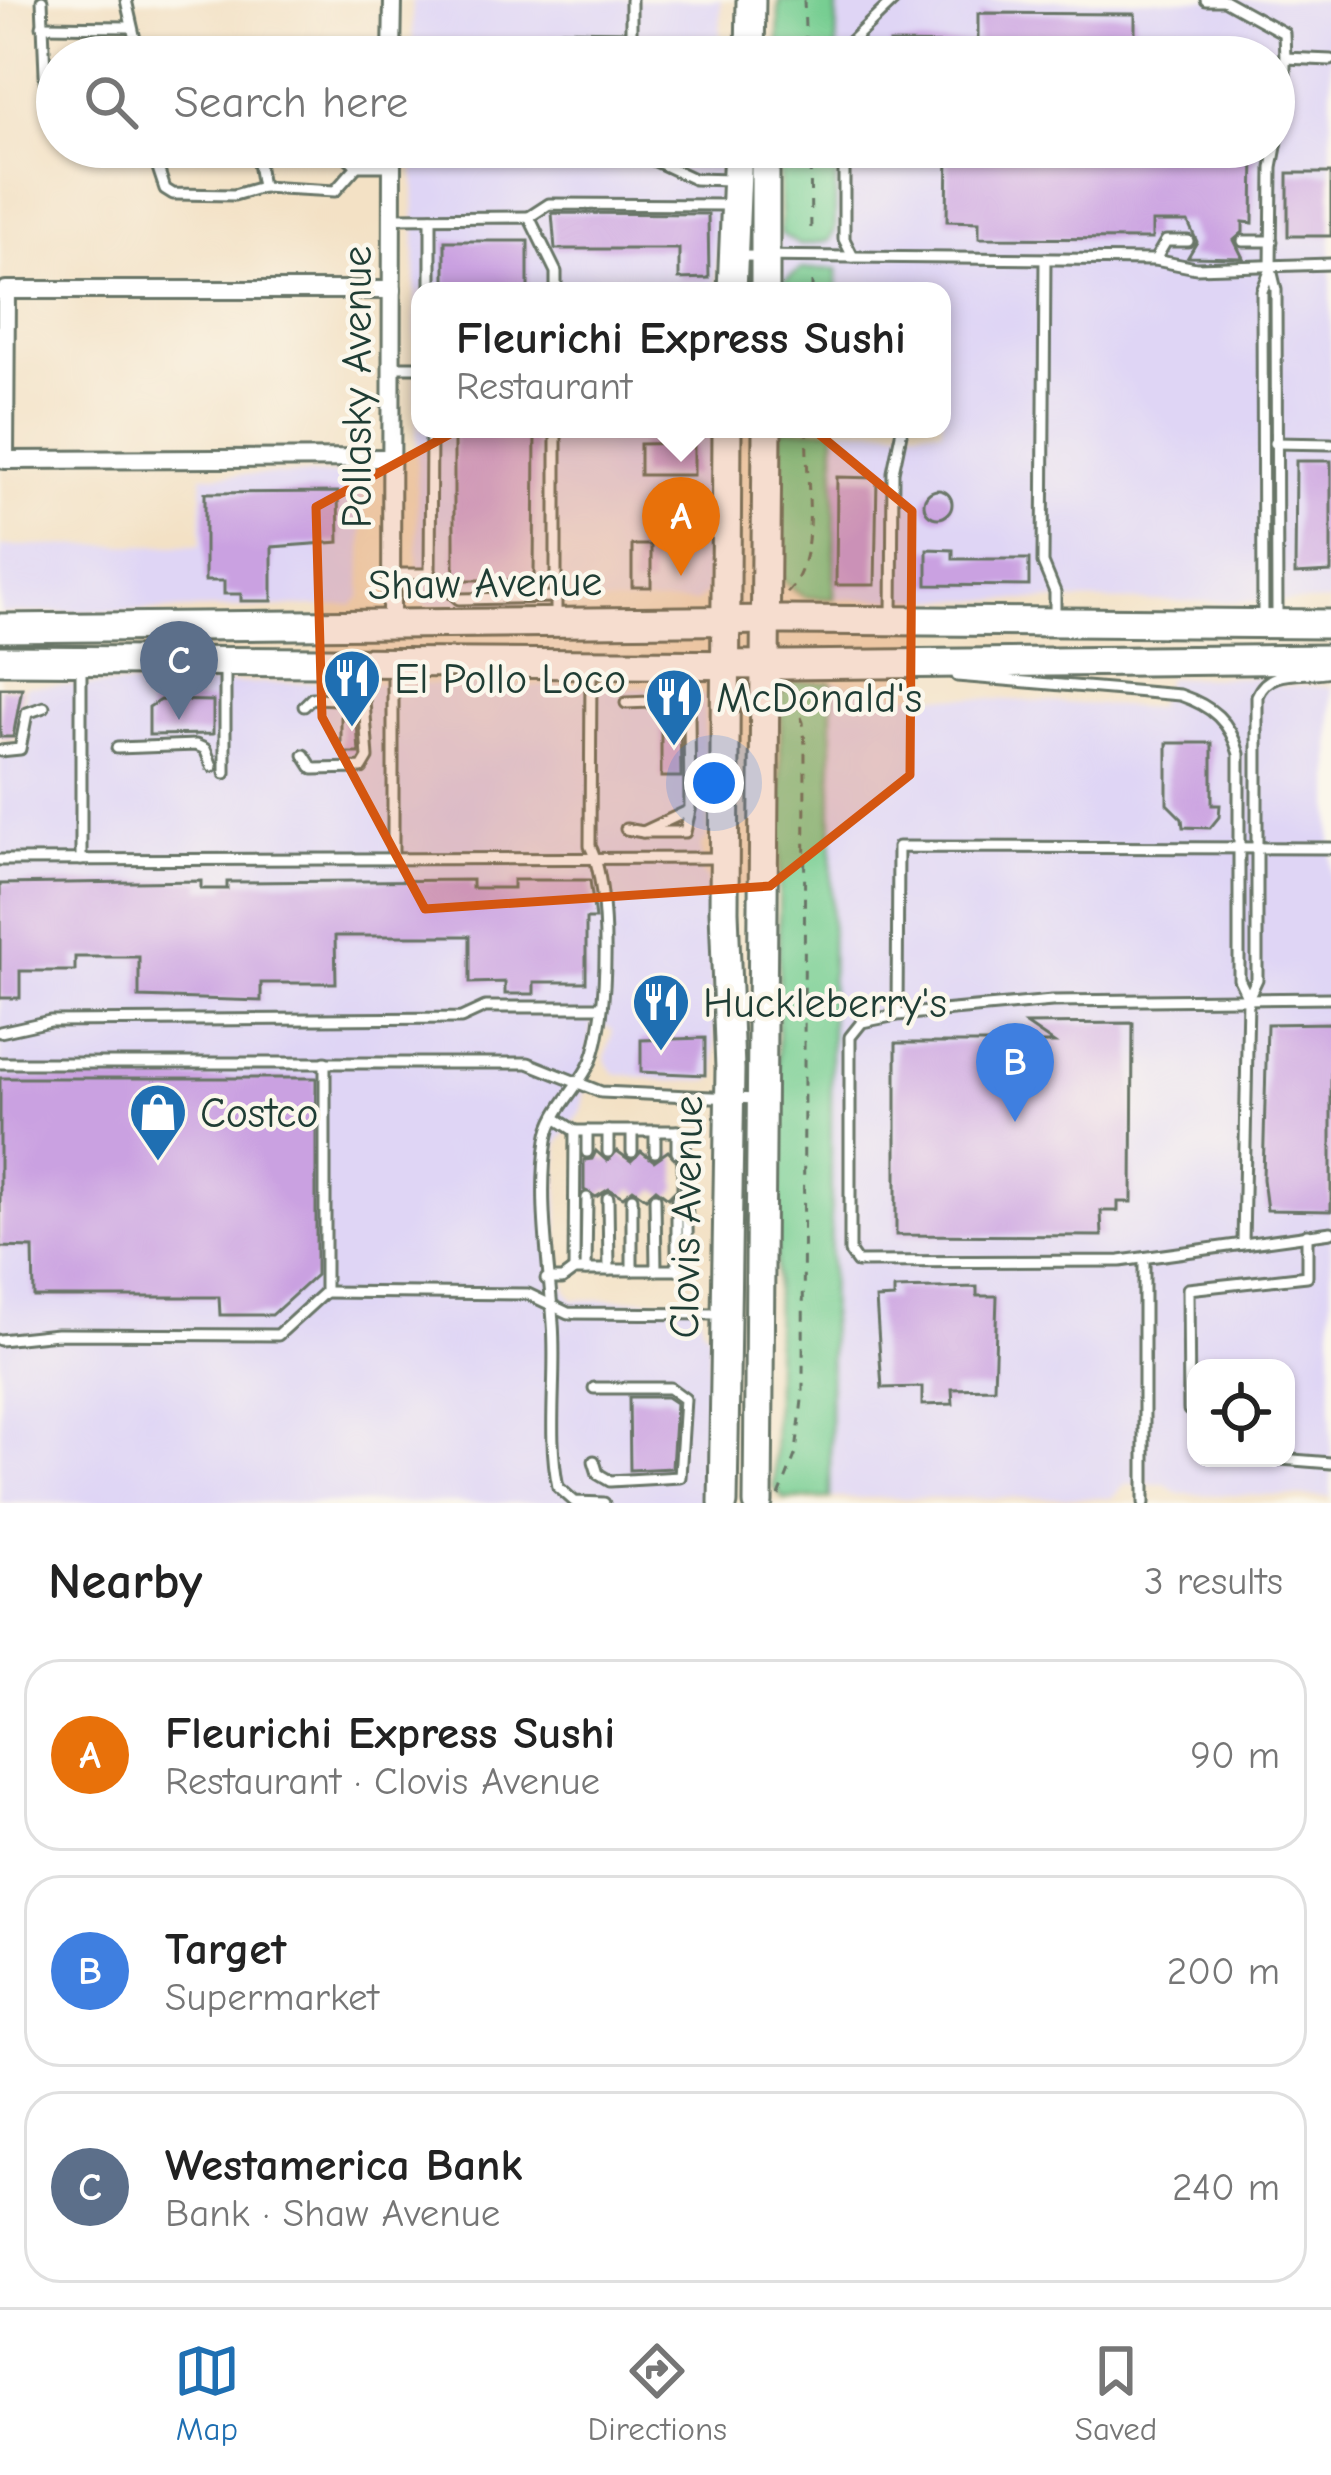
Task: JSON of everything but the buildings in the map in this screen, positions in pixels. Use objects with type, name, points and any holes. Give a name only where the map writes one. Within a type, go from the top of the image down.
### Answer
[{"type":"main road","points":[[738,36],[739,0]]},
{"type":"main road","points":[[750,36],[751,0]]},
{"type":"main road","points":[[766,0],[766,36]]},
{"type":"main road","points":[[732,282],[737,168]]},
{"type":"main road","points":[[765,168],[765,282]]},
{"type":"main road","name":"Clovis Avenue","points":[[723,1503],[729,1098],[727,438]]},
{"type":"main road","name":"Clovis Avenue","points":[[758,1503],[776,621],[767,438]]},
{"type":"main road","points":[[393,659],[406,644],[493,640],[556,609]]},
{"type":"main road","name":"Shaw Avenue","points":[[0,628],[391,626],[556,609],[727,621],[1331,624]]},
{"type":"main road","points":[[1086,661],[1145,644],[1258,640],[1270,624]]},
{"type":"main road","points":[[225,659],[240,644],[381,644],[391,626]]},
{"type":"main road","name":"Shaw Avenue","points":[[0,660],[775,665],[1331,659]]},
{"type":"street","points":[[392,36],[393,0]]},
{"type":"street","name":"Pollasky Avenue","points":[[391,626],[392,168]]},
{"type":"street","points":[[391,458],[5,460],[6,290],[392,290]]},
{"type":"lane","points":[[42,0],[43,36]]},
{"type":"lane","points":[[126,0],[132,36]]},
{"type":"lane","points":[[631,0],[631,36]]},
{"type":"lane","points":[[856,36],[894,0]]},
{"type":"lane","points":[[1206,0],[1224,0],[1284,36]]},
{"type":"lane","points":[[43,26],[129,27]]},
{"type":"lane","points":[[1295,58],[1331,60]]},
{"type":"lane","points":[[158,168],[165,189],[172,194],[234,195],[262,187],[335,191],[355,168]]},
{"type":"lane","points":[[259,168],[262,187]]},
{"type":"lane","points":[[670,168],[736,192]]},
{"type":"lane","points":[[844,168],[844,238],[853,257]]},
{"type":"lane","points":[[1270,624],[1277,443],[1272,168]]},
{"type":"lane","points":[[392,218],[529,217],[549,204],[736,192]]},
{"type":"lane","points":[[529,217],[556,272],[556,282]]},
{"type":"lane","points":[[431,218],[431,282]]},
{"type":"lane","points":[[1155,260],[1166,242],[1188,241]]},
{"type":"lane","points":[[1243,241],[1272,242]]},
{"type":"lane","points":[[733,256],[1155,260],[1196,268],[1331,264]]},
{"type":"lane","points":[[1045,259],[1043,563],[1054,592],[1055,622]]},
{"type":"lane","points":[[1270,624],[1262,291],[1271,269]]},
{"type":"lane","points":[[392,367],[411,367]]},
{"type":"lane","points":[[430,438],[430,574]]},
{"type":"lane","points":[[391,574],[430,574],[459,598],[556,609],[556,438]]},
{"type":"lane","points":[[892,621],[893,472],[900,438]]},
{"type":"lane","points":[[1263,443],[1331,444]]},
{"type":"lane","points":[[224,773],[225,659]]},
{"type":"lane","points":[[393,659],[393,859]]},
{"type":"lane","points":[[81,660],[81,860]]},
{"type":"lane","points":[[590,663],[590,846],[602,867],[602,1007],[598,1043],[555,1118],[546,1146],[546,1279],[551,1306],[554,1465],[563,1497],[604,1503]]},
{"type":"lane","points":[[821,664],[1159,693],[1198,701],[1224,722],[1236,743],[1239,979],[1248,998]]},
{"type":"lane","points":[[1243,1243],[1248,998],[1257,979],[1259,688],[1277,676],[1331,670]]},
{"type":"lane","points":[[304,706],[312,698],[364,700],[368,758],[362,768],[313,769],[304,755]]},
{"type":"lane","points":[[626,703],[674,701],[689,713],[685,832],[626,830]]},
{"type":"lane","points":[[0,751],[20,748],[27,712],[44,707]]},
{"type":"lane","points":[[117,748],[196,745],[205,749],[212,766]]},
{"type":"lane","points":[[644,832],[689,810]]},
{"type":"lane","points":[[897,1015],[898,847],[1331,848]]},
{"type":"lane","points":[[0,860],[725,858]]},
{"type":"lane","points":[[1331,998],[1052,1001],[862,1022],[850,1037],[850,1252],[857,1262],[1144,1258],[1331,1232]]},
{"type":"lane","points":[[0,1032],[50,1021],[461,1018],[485,1007],[602,1007]]},
{"type":"lane","points":[[325,1062],[325,1292]]},
{"type":"lane","points":[[0,1063],[529,1063],[577,1086],[656,1098],[764,1099]]},
{"type":"lane","points":[[555,1118],[581,1131],[677,1131]]},
{"type":"lane","points":[[581,1131],[587,1152]]},
{"type":"lane","points":[[580,1270],[581,1131]]},
{"type":"lane","points":[[608,1131],[608,1152]]},
{"type":"lane","points":[[632,1131],[632,1152]]},
{"type":"lane","points":[[656,1131],[656,1152]]},
{"type":"lane","points":[[546,1279],[562,1279],[580,1270],[688,1270],[688,1145],[677,1131]]},
{"type":"lane","points":[[677,1131],[677,1152]]},
{"type":"lane","points":[[580,1270],[587,1198]]},
{"type":"lane","points":[[608,1198],[608,1270]]},
{"type":"lane","points":[[632,1198],[632,1270]]},
{"type":"lane","points":[[656,1198],[656,1270]]},
{"type":"lane","points":[[677,1198],[677,1270]]},
{"type":"lane","points":[[1189,1359],[1188,1289],[1307,1276],[1307,1234]]},
{"type":"lane","points":[[1144,1258],[1144,1503]]},
{"type":"lane","points":[[0,1340],[57,1334],[278,1335],[325,1292],[528,1294],[568,1313],[725,1314]]},
{"type":"lane","points":[[594,1460],[598,1474],[610,1481],[674,1481],[684,1469],[685,1399],[680,1391],[595,1388]]},
{"type":"lane","points":[[1295,1460],[1331,1463]]},
{"type":"path","points":[[804,0],[805,36]]},
{"type":"path","points":[[810,168],[811,232]]},
{"type":"path","points":[[776,621],[799,576],[806,542],[807,438]]},
{"type":"path","points":[[775,665],[804,730],[802,1391],[796,1453],[776,1503]]},
{"type":"highlighted area","points":[[672,313],[912,511],[910,775],[770,886],[425,909],[322,717],[316,507]]},
{"type":"shaded area","points":[[412,0],[721,0],[720,36],[413,36]]},
{"type":"shaded area","points":[[837,0],[1331,0],[1331,602],[834,599],[835,438],[951,438],[951,282],[837,282],[836,269],[794,272],[787,282],[780,282],[778,224],[835,230],[836,168],[1295,168],[1295,36],[836,36]]},
{"type":"shaded area","points":[[414,168],[719,168],[716,282],[415,282]]},
{"type":"shaded area","points":[[417,438],[711,438],[707,592],[696,602],[427,606],[418,599]]},
{"type":"shaded area","points":[[364,474],[361,596],[353,605],[0,614],[0,546],[201,545],[202,475]]},
{"type":"shaded area","points":[[1258,677],[1279,686],[1331,686],[1331,1497],[1179,1494],[1165,1484],[1125,1485],[1112,1498],[830,1498],[832,682],[877,693],[1156,708],[1167,678]]},
{"type":"shaded area","points":[[326,682],[694,689],[704,697],[707,839],[701,846],[702,873],[708,879],[716,1075],[710,1081],[669,1081],[614,1073],[605,1059],[613,1030],[592,1019],[582,1111],[558,1143],[558,1264],[574,1300],[697,1299],[702,1327],[709,1334],[706,1498],[700,1503],[0,1503],[0,754],[22,754],[25,686]]},
{"type":"green space","points":[[779,0],[837,0],[836,36],[778,36]]},
{"type":"green space","points":[[779,168],[836,168],[835,230],[829,241],[799,245],[781,234]]},
{"type":"green space","points":[[802,269],[837,269],[837,282],[784,281]]},
{"type":"green space","points":[[780,438],[835,438],[834,599],[804,597],[780,578]]},
{"type":"green space","points":[[795,682],[832,682],[830,1498],[784,1499],[774,1487],[781,693]]},
{"type":"place","name":"Fleurichi Express Sushi","points":[[681,576]]},
{"type":"place","name":"Westamerica Bank","points":[[179,720]]},
{"type":"place","name":"El Pollo Loco","points":[[352,729]]},
{"type":"place","name":"McDonald's","points":[[674,748]]},
{"type":"place","name":"Huckleberry's","points":[[661,1053]]},
{"type":"place","name":"Target","points":[[1015,1122]]},
{"type":"place","name":"Costco","points":[[158,1163]]}]
